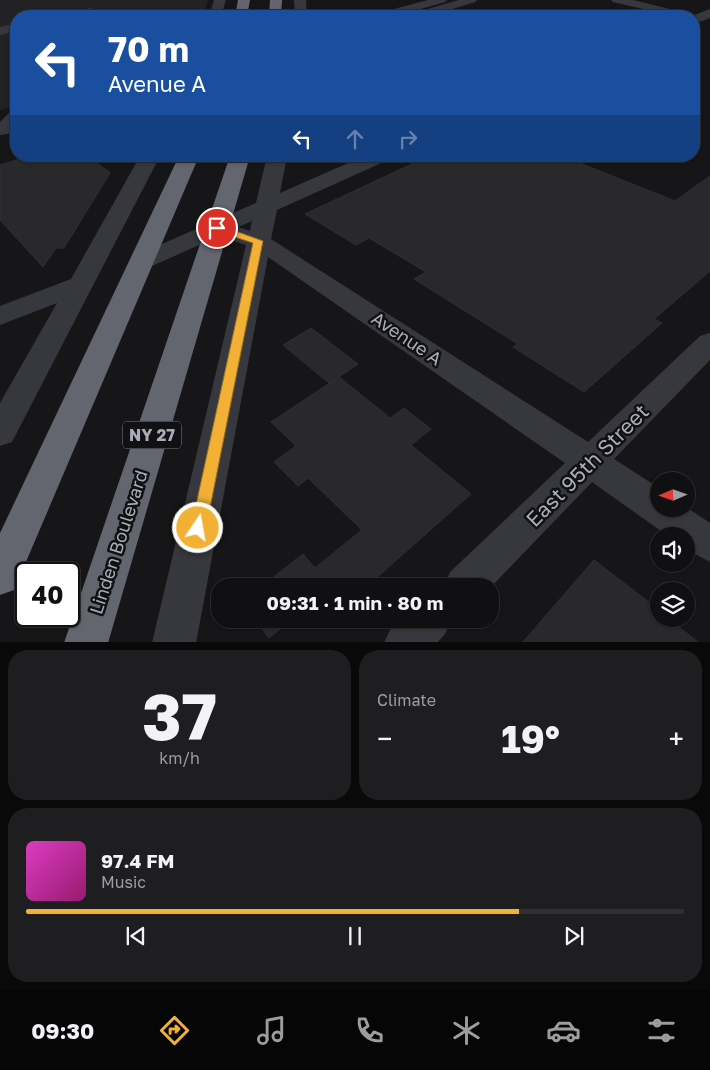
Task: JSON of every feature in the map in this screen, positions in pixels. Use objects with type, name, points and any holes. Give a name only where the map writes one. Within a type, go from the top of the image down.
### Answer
[{"type":"highway","points":[[0,576],[186,162]]},
{"type":"highway","name":"Linden Boulevard","points":[[86,642],[239,162]]},
{"type":"street","points":[[405,10],[441,0]]},
{"type":"street","points":[[437,10],[471,0]]},
{"type":"street","points":[[617,0],[659,10]]},
{"type":"street","points":[[0,433],[147,162]]},
{"type":"street","points":[[174,642],[276,162]]},
{"type":"street","points":[[141,262],[367,162]]},
{"type":"street","name":"Avenue A","points":[[217,228],[258,241],[650,503]]},
{"type":"street","points":[[0,316],[81,284]]},
{"type":"street","name":"East 95th Street","points":[[472,578],[710,343]]},
{"type":"street","name":"Avenue A","points":[[672,518],[710,544]]},
{"type":"street","points":[[406,642],[421,628]]},
{"type":"shaded area","points":[[0,0],[208,0],[205,10],[10,10],[10,108],[0,110]]},
{"type":"building","points":[[10,162],[96,162],[110,173],[64,248],[56,248],[43,267],[0,220],[0,165]]},
{"type":"building","points":[[416,162],[577,162],[675,201],[710,176],[710,271],[654,319],[662,323],[584,392],[513,347],[518,344],[414,279],[426,272],[369,238],[356,245],[305,214]]},
{"type":"building","points":[[311,328],[358,364],[339,377],[390,418],[404,408],[431,429],[411,445],[471,494],[376,578],[273,578],[303,554],[315,568],[362,530],[308,478],[298,486],[274,462],[296,446],[271,422],[336,379],[329,383],[283,345]]},
{"type":"building","points":[[594,560],[650,603],[650,627],[679,627],[698,642],[523,642]]},
{"type":"building","points":[[262,628],[281,628],[269,638]]},
{"type":"route","points":[[198,528],[258,241],[217,228]]}]
